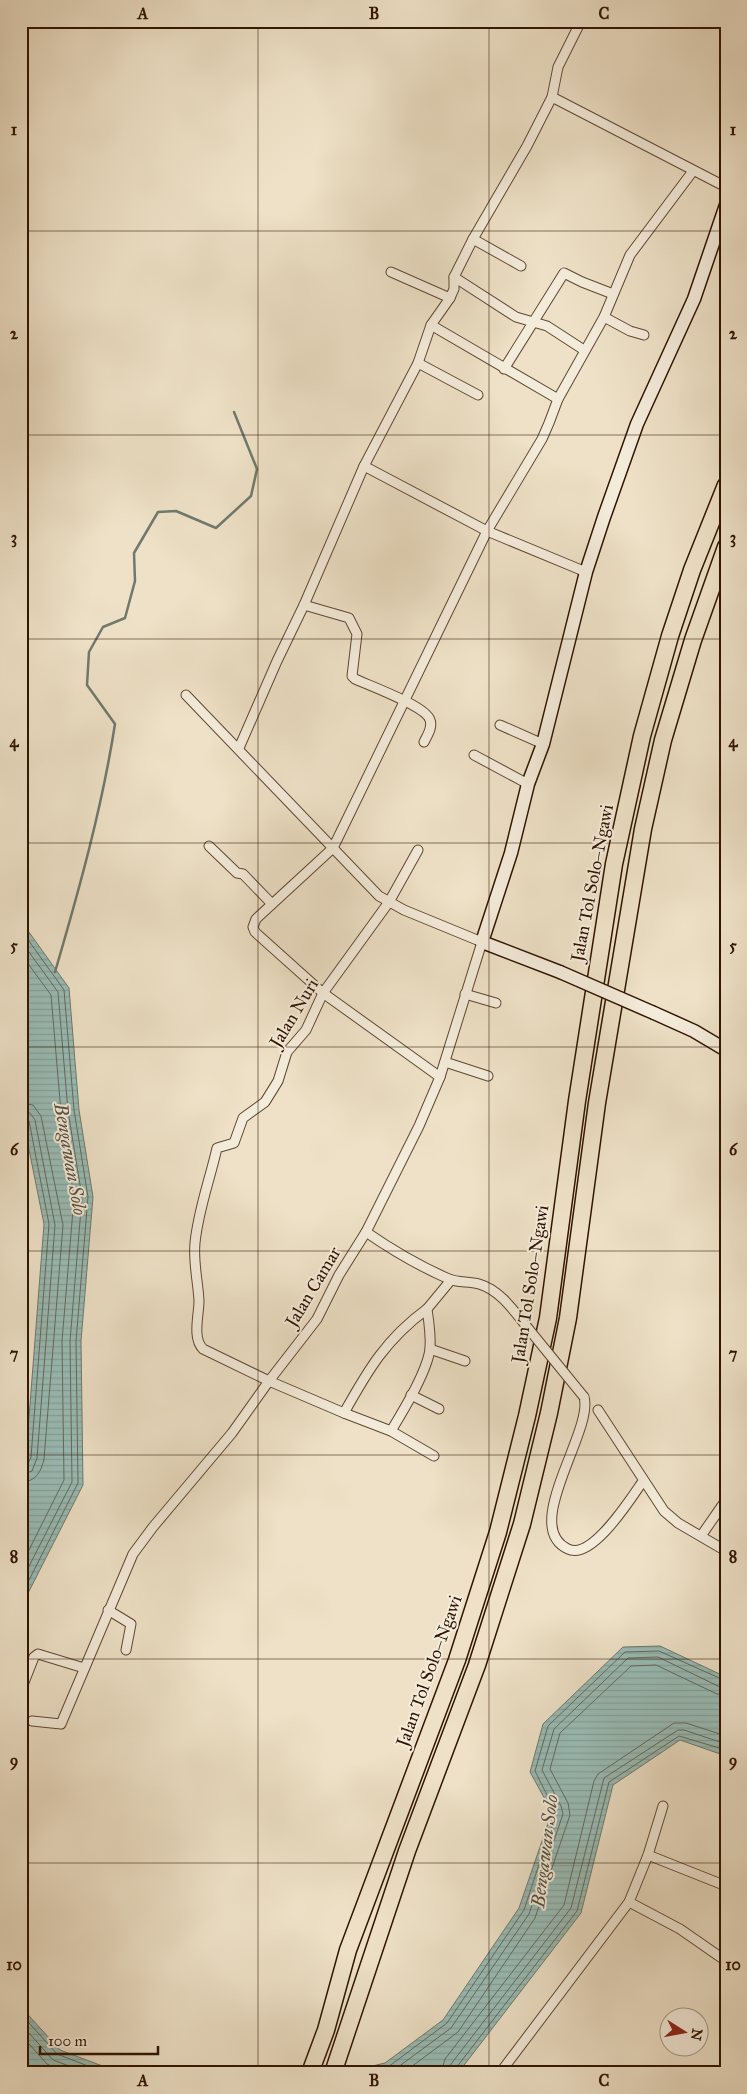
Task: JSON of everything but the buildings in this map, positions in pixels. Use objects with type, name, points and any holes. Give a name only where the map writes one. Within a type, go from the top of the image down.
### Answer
[{"type":"highway","name":"Jalan Tol Solo–Ngawi","points":[[310,2073],[326,2030],[348,1950],[457,1660],[498,1532],[527,1416],[548,1318],[578,1091],[614,864],[642,736],[670,636],[692,570],[726,485]]},
{"type":"highway","points":[[333,2073],[370,1957],[407,1851],[477,1665],[522,1524],[549,1413],[568,1318],[597,1103],[643,829],[665,731],[692,640],[726,546]]},
{"type":"street","points":[[239,748],[364,466],[418,363],[431,325],[450,298],[454,289],[454,278],[552,97],[558,67],[581,21]]},
{"type":"street","points":[[552,97],[726,187]]},
{"type":"street","points":[[440,1077],[323,993],[255,932],[253,927],[256,920],[272,904],[333,848],[487,531],[542,439],[558,399],[604,317],[627,262],[638,243],[693,171]]},
{"type":"street","points":[[482,942],[511,853],[528,784],[543,744],[586,572],[637,424],[694,299],[726,205]]},
{"type":"street","points":[[474,239],[521,266]]},
{"type":"street","points":[[391,272],[450,298]]},
{"type":"street","points":[[504,369],[564,273],[613,294]]},
{"type":"street","points":[[454,278],[516,317],[547,326],[584,350]]},
{"type":"street","points":[[604,317],[630,331],[644,335]]},
{"type":"street","points":[[431,325],[558,399]]},
{"type":"street","points":[[418,363],[478,395]]},
{"type":"street","points":[[364,466],[487,531],[586,572]]},
{"type":"street","points":[[304,605],[349,618],[357,634],[352,676],[404,700],[424,712],[430,719],[431,726],[424,742]]},
{"type":"street","points":[[186,695],[239,748],[369,888],[389,902],[482,942],[560,972],[694,1030],[726,1050]]},
{"type":"street","points":[[500,724],[543,744]]},
{"type":"street","points":[[474,755],[528,784]]},
{"type":"street","points":[[209,846],[237,873],[243,874],[272,904]]},
{"type":"street","name":"Jalan Nuri","points":[[269,1381],[206,1351],[200,1346],[198,1335],[199,1300],[194,1254],[195,1242],[217,1148],[234,1143],[243,1118],[265,1102],[278,1081],[287,1052],[306,1030],[323,993],[389,902],[418,850]]},
{"type":"street","name":"Jalan Camar","points":[[32,1721],[61,1724],[108,1610],[140,1543],[232,1433],[317,1319],[340,1275],[366,1232],[419,1126],[446,1062],[482,942]]},
{"type":"street","points":[[465,994],[496,1003]]},
{"type":"street","points":[[446,1062],[488,1076]]},
{"type":"street","points":[[366,1232],[396,1253],[452,1280],[480,1284],[496,1294],[510,1306],[584,1397],[585,1412],[564,1469],[553,1511],[552,1523],[556,1538],[567,1549],[572,1551],[579,1550],[596,1541],[643,1481]]},
{"type":"street","points":[[344,1413],[369,1370],[396,1334],[427,1309],[452,1280]]},
{"type":"street","points":[[391,1431],[412,1395],[430,1349],[427,1309]]},
{"type":"street","points":[[430,1349],[465,1361]]},
{"type":"street","points":[[269,1381],[391,1431],[434,1456]]},
{"type":"street","points":[[412,1395],[439,1409]]},
{"type":"street","points":[[598,1410],[643,1481],[668,1516],[726,1551]]},
{"type":"street","points":[[700,1536],[726,1500]]},
{"type":"street","points":[[108,1610],[131,1624],[126,1650]]},
{"type":"street","points":[[21,1690],[34,1658],[38,1654],[84,1668]]},
{"type":"street","points":[[500,2073],[629,1902],[648,1855],[663,1806]]},
{"type":"street","points":[[648,1855],[726,1886]]},
{"type":"street","points":[[629,1902],[680,1929],[726,1961]]},
{"type":"water","name":"Bengawan Solo","points":[[21,921],[69,988],[79,1110],[93,1197],[81,1341],[83,1485],[21,1607],[21,1470],[26,1456],[44,1224],[21,1110]]},
{"type":"water","name":"Bengawan Solo","points":[[660,1646],[726,1677],[726,1756],[680,1740],[613,1785],[581,1913],[458,2073],[343,2073],[385,2063],[443,2020],[519,1908],[552,1812],[530,1772],[543,1724],[623,1647]]},
{"type":"water","points":[[21,2007],[60,2050],[121,2073],[21,2073]]},
{"type":"waterway","points":[[55,972],[97,818],[115,724],[87,685],[89,652],[103,627],[125,618],[135,581],[134,553],[158,512],[176,511],[216,528],[251,496],[257,469],[234,412]]}]
